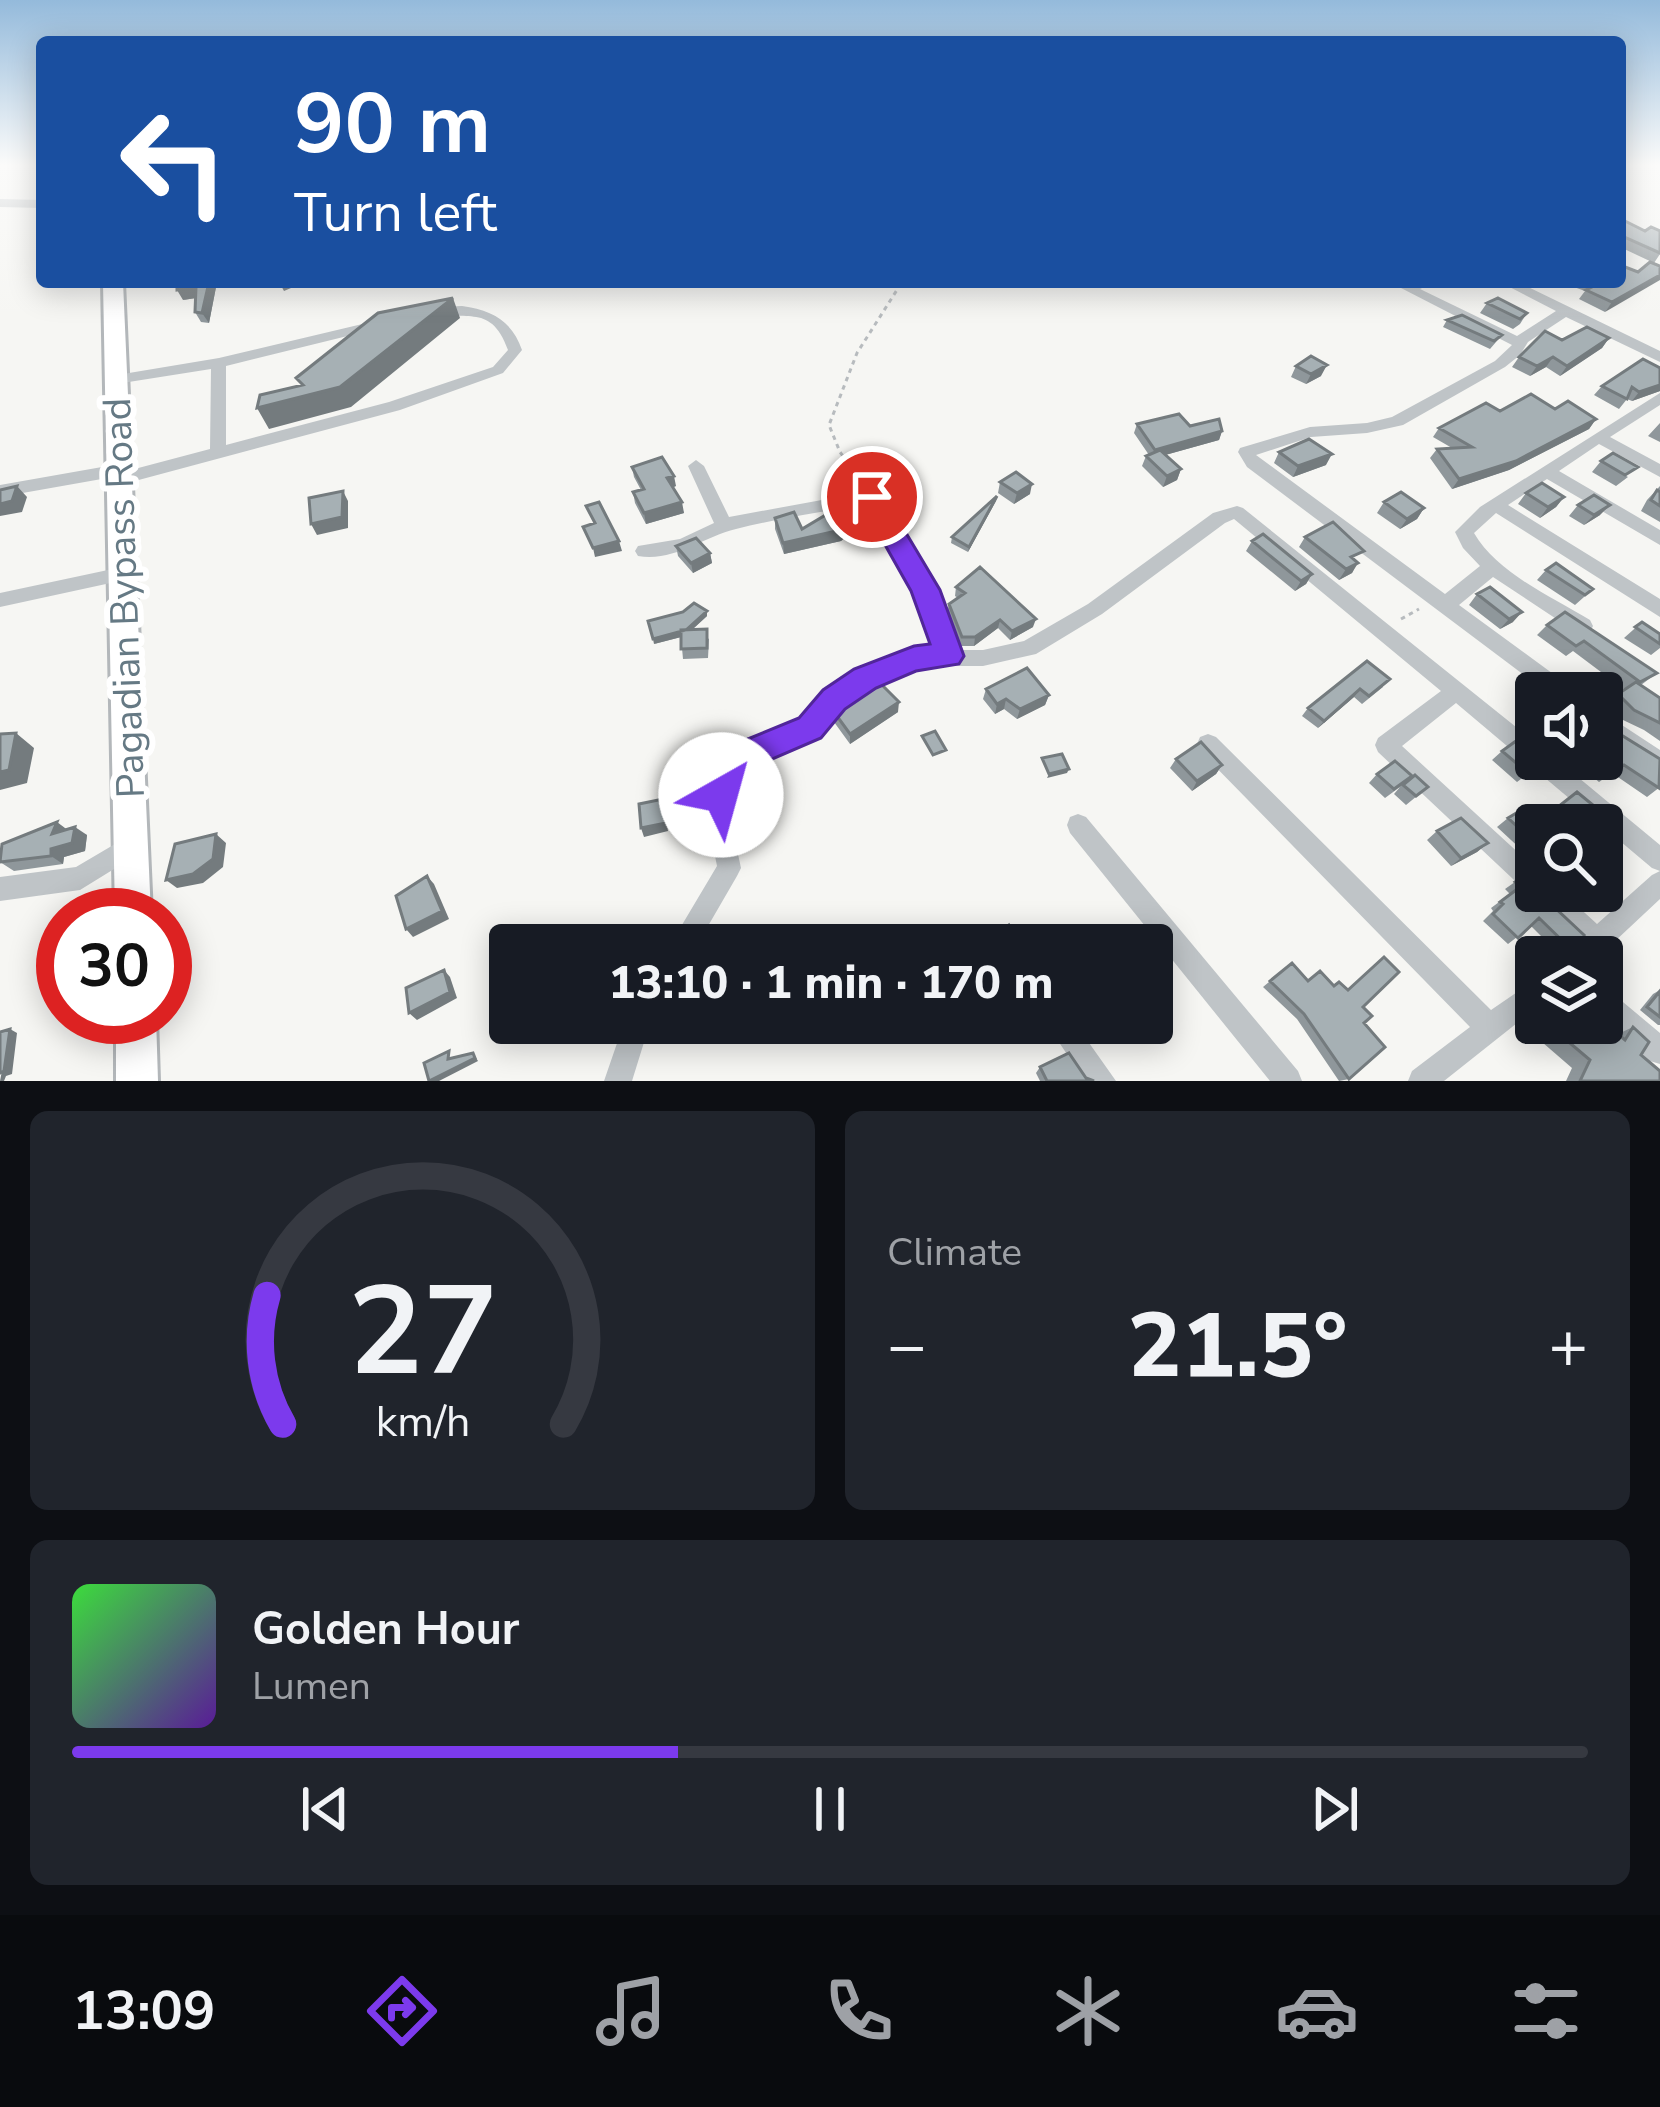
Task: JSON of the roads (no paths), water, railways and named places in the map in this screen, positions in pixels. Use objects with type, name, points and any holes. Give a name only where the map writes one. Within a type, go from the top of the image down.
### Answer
[{"type":"highway","name":"Pagadian Bypass Road","points":[[113,288],[132,888]]},
{"type":"highway","points":[[136,1044],[137,1081]]},
{"type":"street","points":[[1408,288],[1519,343]]},
{"type":"street","points":[[1520,288],[1660,357]]},
{"type":"street","points":[[0,490],[120,475],[394,406],[499,370],[515,350],[512,336],[486,314],[454,308],[429,312]]},
{"type":"street","points":[[1536,672],[1252,464],[1246,452],[1310,432],[1397,421],[1475,380],[1567,310]]},
{"type":"street","points":[[116,379],[219,363],[386,323]]},
{"type":"street","points":[[218,453],[219,363]]},
{"type":"street","points":[[1604,640],[1493,566],[1463,535],[1496,505],[1660,398]]},
{"type":"street","points":[[1598,436],[1660,472]]},
{"type":"street","points":[[696,466],[724,526]]},
{"type":"street","points":[[1548,472],[1660,538]]},
{"type":"street","points":[[644,551],[683,545],[724,526],[872,497],[925,590],[949,656]]},
{"type":"street","points":[[1496,505],[1660,609]]},
{"type":"street","points":[[695,924],[729,868],[716,807],[745,756],[810,728],[834,699],[887,667],[949,656],[1002,656],[1029,648],[1112,598],[1220,518],[1237,512],[1515,738]]},
{"type":"street","points":[[1445,605],[1493,566]]},
{"type":"street","points":[[0,600],[122,574]]},
{"type":"street","points":[[1457,690],[1386,745],[1515,865]]},
{"type":"street","points":[[1623,736],[1660,762]]},
{"type":"street","points":[[1208,744],[1489,1028]]},
{"type":"street","points":[[1565,780],[1660,860]]},
{"type":"street","points":[[1078,825],[1288,1081]]},
{"type":"street","points":[[0,889],[80,878],[131,845]]},
{"type":"street","points":[[1602,936],[1660,883]]},
{"type":"street","points":[[1559,912],[1578,936]]},
{"type":"street","points":[[1422,1081],[1515,1008]]},
{"type":"street","points":[[1623,1018],[1660,1051]]},
{"type":"street","points":[[618,1081],[631,1044]]},
{"type":"street","points":[[1075,1044],[1102,1081]]}]
